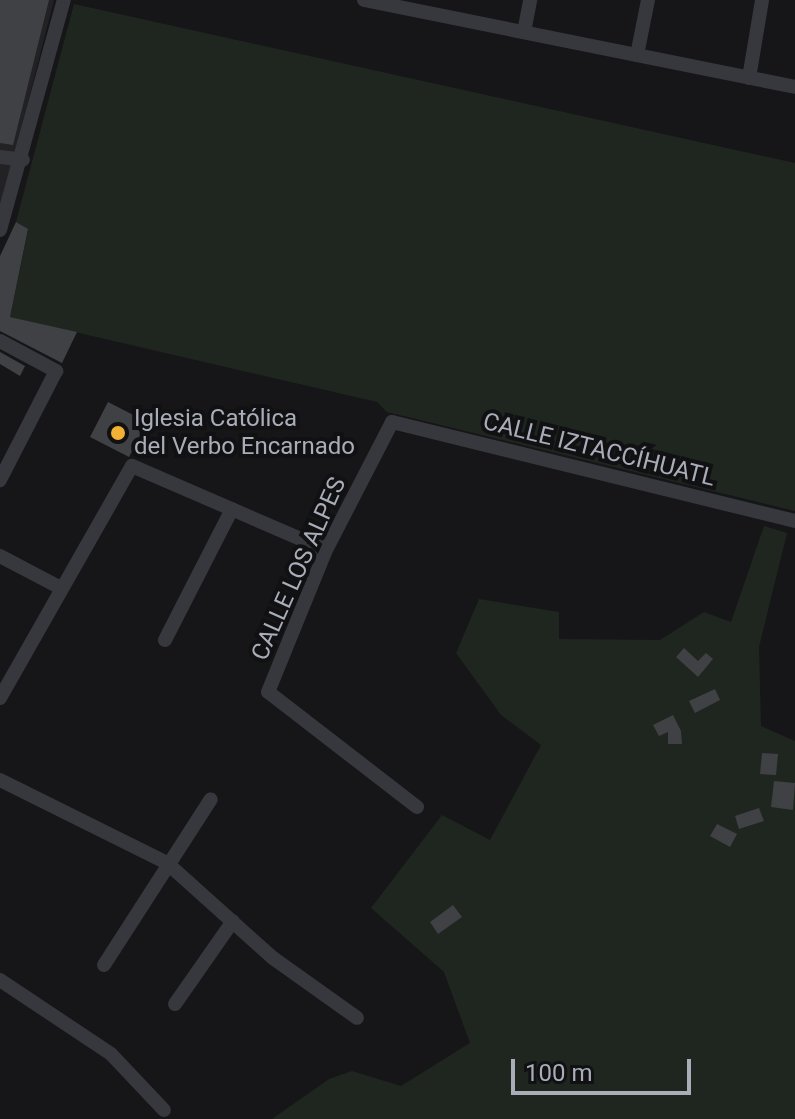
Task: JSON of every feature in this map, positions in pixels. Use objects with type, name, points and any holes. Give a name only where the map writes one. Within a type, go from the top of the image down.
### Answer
[{"type":"street","points":[[0,230],[23,160],[64,0]]},
{"type":"street","points":[[364,0],[416,5],[524,32],[795,87]]},
{"type":"street","points":[[524,32],[530,0]]},
{"type":"street","points":[[637,55],[648,0]]},
{"type":"street","points":[[749,78],[762,0]]},
{"type":"street","points":[[0,157],[23,160]]},
{"type":"street","points":[[0,341],[56,371],[0,480]]},
{"type":"street","name":"CALLE IZTACCÍHUATL","points":[[392,422],[795,521]]},
{"type":"street","name":"CALLE LOS ALPES","points":[[392,422],[326,550],[268,692],[417,807]]},
{"type":"street","points":[[0,698],[132,466],[326,550]]},
{"type":"street","points":[[165,640],[232,509]]},
{"type":"street","points":[[0,556],[61,588]]},
{"type":"street","points":[[0,780],[167,863],[233,921],[357,1018]]},
{"type":"street","points":[[104,965],[211,799]]},
{"type":"street","points":[[175,1004],[233,921]]},
{"type":"street","points":[[0,980],[111,1054],[164,1110]]},
{"type":"shaded area","points":[[0,0],[54,0],[0,211]]},
{"type":"shaded area","points":[[74,4],[795,163],[795,511],[387,412],[377,402],[10,317],[28,230],[16,222]]},
{"type":"shaded area","points":[[764,526],[787,533],[759,647],[761,726],[795,741],[795,1119],[272,1119],[329,1079],[352,1071],[401,1086],[470,1043],[444,972],[371,908],[442,815],[490,840],[541,745],[501,715],[456,653],[479,599],[559,612],[559,639],[660,640],[704,612],[731,622]]},
{"type":"building","points":[[0,0],[49,0],[13,145],[0,143]]},
{"type":"building","points":[[16,222],[28,229],[10,317],[77,332],[62,363],[0,331],[0,256]]},
{"type":"building","points":[[0,352],[25,366],[20,376],[0,364]]},
{"type":"building","points":[[108,402],[147,422],[129,457],[90,437]]},
{"type":"building","points":[[684,648],[698,661],[706,653],[713,659],[698,677],[676,657]]},
{"type":"building","points":[[715,689],[720,700],[695,713],[689,701]]},
{"type":"building","points":[[673,715],[681,731],[682,744],[668,744],[668,732],[659,736],[653,725]]},
{"type":"building","points":[[762,753],[778,754],[776,775],[760,774]]},
{"type":"building","points":[[774,781],[795,783],[793,810],[771,807]]},
{"type":"building","points":[[759,808],[764,821],[739,829],[735,816]]},
{"type":"building","points":[[717,824],[737,834],[730,847],[710,836]]},
{"type":"building","points":[[453,905],[462,917],[438,934],[430,922]]},
{"type":"place","name":"Iglesia Católica del Verbo Encarnado","points":[[118,433]]}]
